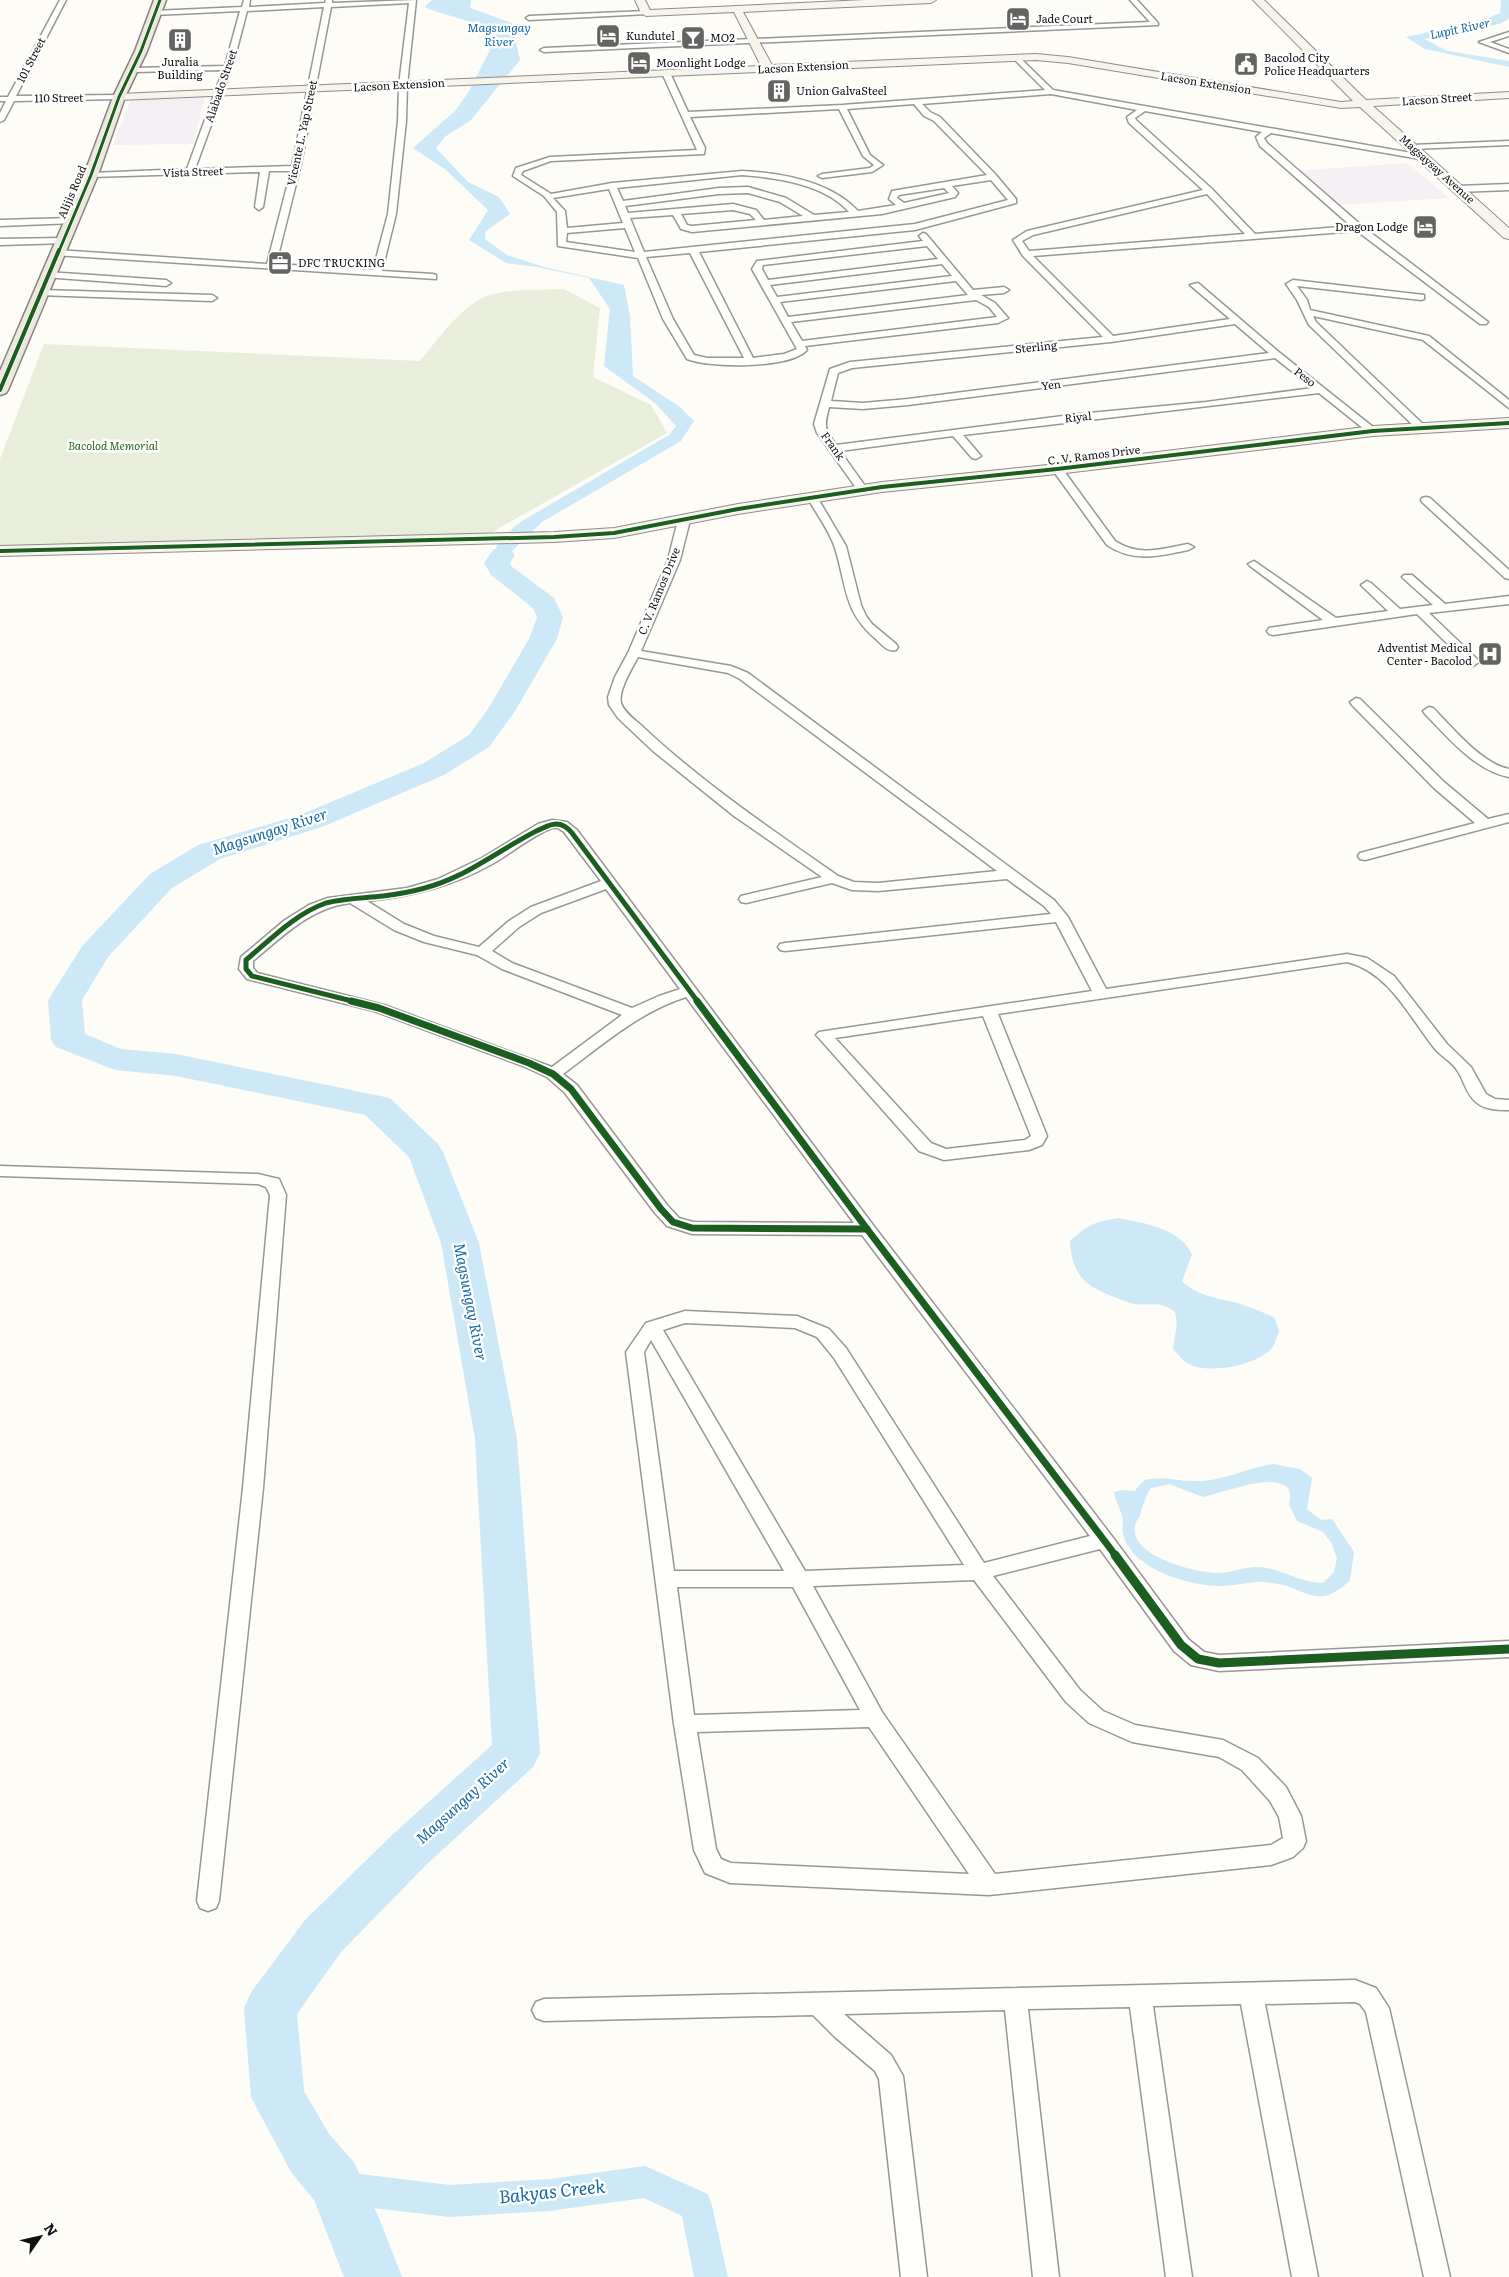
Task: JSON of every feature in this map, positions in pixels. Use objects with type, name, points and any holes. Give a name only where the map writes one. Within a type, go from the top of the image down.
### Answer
[{"type":"main road","name":"Alijis Road","points":[[0,390],[47,275],[91,175],[119,97],[133,70],[157,6]]},
{"type":"main road","name":"Lacson Street","points":[[1365,104],[1509,95]]},
{"type":"street","name":"101 Street","points":[[0,120],[63,0]]},
{"type":"street","points":[[640,0],[646,13]]},
{"type":"street","points":[[529,18],[931,0]]},
{"type":"street","points":[[544,50],[1156,24],[1133,0]]},
{"type":"street","name":"Magsaysay Avenue","points":[[1258,0],[1315,58],[1412,147],[1420,157],[1509,235]]},
{"type":"street","points":[[157,6],[412,1],[392,214],[377,274]]},
{"type":"street","name":"Vicente L. Yap Street","points":[[271,266],[295,168],[328,2]]},
{"type":"street","name":"Alabado Street","points":[[190,172],[228,68],[246,4]]},
{"type":"street","points":[[737,8],[768,68]]},
{"type":"street","points":[[1509,34],[1483,42],[1509,50]]},
{"type":"street","points":[[1018,58],[1051,92]]},
{"type":"street","name":"Lacson Extension","points":[[119,97],[1018,58],[1057,59],[1336,104],[1365,104]]},
{"type":"street","points":[[133,70],[228,68]]},
{"type":"street","points":[[666,73],[701,148],[701,152],[550,159],[519,170],[517,176],[548,195],[612,186],[742,173],[760,174],[783,178],[838,197],[855,213]]},
{"type":"street","points":[[685,115],[926,102],[1051,92],[1142,110],[1270,130],[1420,157]]},
{"type":"street","name":"110 Street","points":[[0,99],[119,97]]},
{"type":"street","points":[[548,195],[546,197],[561,210],[563,231],[561,244],[627,255],[642,255],[915,226],[1013,201],[994,177],[937,118],[927,114],[916,102]]},
{"type":"street","points":[[926,102],[929,107],[938,112],[937,118]]},
{"type":"street","points":[[822,176],[872,170],[879,165],[867,156],[842,107]]},
{"type":"street","points":[[1142,110],[1131,117],[1132,121],[1209,191],[1252,236]]},
{"type":"street","points":[[1270,130],[1260,137],[1263,144],[1359,228],[1483,322]]},
{"type":"street","points":[[1412,147],[1509,143]]},
{"type":"street","name":"Vista Street","points":[[91,175],[295,168]]},
{"type":"street","points":[[259,207],[265,169]]},
{"type":"street","points":[[903,207],[893,199],[895,193],[994,177]]},
{"type":"street","points":[[676,212],[684,227],[692,229],[813,218],[903,207],[952,195],[954,192],[946,185]]},
{"type":"street","points":[[612,186],[668,319],[690,357],[704,360],[773,360],[793,356],[802,350],[757,269],[760,263],[929,243]]},
{"type":"street","points":[[1458,189],[1509,187]]},
{"type":"street","points":[[618,204],[719,191],[748,190],[783,200],[813,218]]},
{"type":"street","points":[[1111,339],[1026,254],[1017,240],[1030,233],[1209,191]]},
{"type":"street","points":[[563,231],[676,212],[724,207],[742,208],[756,214],[762,222]]},
{"type":"street","points":[[0,223],[71,221]]},
{"type":"street","points":[[799,344],[995,321],[1003,318],[992,304],[974,295],[957,278],[915,226]]},
{"type":"street","points":[[1026,254],[1359,228]]},
{"type":"street","points":[[0,242],[271,266],[433,277]]},
{"type":"street","points":[[693,249],[748,359]]},
{"type":"street","points":[[764,283],[943,261]]},
{"type":"street","points":[[47,275],[166,284]]},
{"type":"street","points":[[773,300],[957,278]]},
{"type":"street","points":[[1420,297],[1292,282],[1291,284],[1302,300],[1312,323],[1422,428]]},
{"type":"street","name":"Peso","points":[[1195,285],[1277,355],[1374,431]]},
{"type":"street","points":[[786,320],[1004,290]]},
{"type":"street","points":[[41,293],[212,298]]},
{"type":"street","points":[[1306,312],[1426,338],[1509,404]]},
{"type":"street","name":"Sterling","points":[[834,371],[850,365],[1111,339],[1239,321]]},
{"type":"street","name":"Yen","points":[[825,404],[863,406],[908,402],[1277,355]]},
{"type":"street","name":"Frank","points":[[834,371],[825,404],[819,417],[819,424],[822,432],[863,490]]},
{"type":"street","name":"Riyal","points":[[835,448],[1322,390]]},
{"type":"street","name":"C. V. Ramos Drive","points":[[833,879],[739,813],[658,748],[615,705],[614,697],[621,677],[634,653],[658,591],[674,560],[684,520],[812,497],[863,490],[1374,431],[1509,423]]},
{"type":"street","points":[[956,433],[976,456]]},
{"type":"street","points":[[1057,469],[1111,543],[1118,549],[1138,556],[1188,547]]},
{"type":"street","points":[[812,497],[840,546],[855,604],[860,616],[868,627],[892,647]]},
{"type":"street","points":[[1426,500],[1509,576]]},
{"type":"street","points":[[0,551],[554,537],[614,534],[684,520]]},
{"type":"street","points":[[1254,564],[1333,622]]},
{"type":"street","points":[[1408,577],[1443,608]]},
{"type":"street","points":[[1367,584],[1397,613]]},
{"type":"street","points":[[1273,631],[1397,613],[1509,600]]},
{"type":"street","points":[[1420,610],[1473,662]]},
{"type":"street","points":[[634,653],[731,670],[744,676],[849,752],[1049,903],[1061,917],[1101,993]]},
{"type":"street","points":[[1356,702],[1439,785],[1486,825]]},
{"type":"street","points":[[1429,711],[1488,766],[1509,773]]},
{"type":"street","points":[[1365,856],[1509,818]]},
{"type":"street","points":[[867,1229],[692,1228],[673,1222],[661,1209],[571,1089],[554,1074],[379,1008],[252,976],[246,969],[246,960],[292,921],[316,908],[341,900],[355,900],[428,888],[456,877],[553,823],[562,824],[568,828],[610,883],[867,1229],[1104,1540],[1181,1645],[1198,1659],[1219,1663],[1509,1650]]},
{"type":"street","points":[[746,899],[833,879],[852,886],[878,887],[1010,874]]},
{"type":"street","points":[[482,952],[515,924],[534,912],[555,901],[610,883]]},
{"type":"street","points":[[355,900],[399,927],[429,940],[482,952],[507,966],[633,1014]]},
{"type":"street","points":[[785,946],[1061,917]]},
{"type":"street","points":[[990,1011],[1039,1136],[1036,1141],[1029,1145],[944,1155],[933,1152],[925,1147],[824,1035],[1347,958],[1360,959],[1374,966],[1390,982],[1443,1049],[1460,1062],[1479,1098],[1494,1105],[1509,1105]]},
{"type":"street","points":[[554,1074],[633,1014],[664,999],[690,991]]},
{"type":"street","points":[[0,1171],[258,1179],[273,1183],[278,1196],[253,1488],[208,1901]]},
{"type":"street","points":[[685,1317],[797,1322],[823,1333],[840,1353],[979,1572],[1073,1696],[1096,1717],[1132,1733],[1223,1749],[1250,1764],[1278,1794],[1290,1816],[1295,1841],[1285,1850],[1271,1855],[989,1885],[730,1873],[713,1866],[705,1850],[685,1724],[635,1352],[641,1338],[652,1328],[667,1320],[685,1317]]},
{"type":"street","points":[[652,1328],[799,1578],[875,1718],[989,1885]]},
{"type":"street","points":[[664,1579],[799,1578],[979,1572],[1104,1540]]},
{"type":"street","points":[[685,1724],[875,1718]]},
{"type":"street","points":[[544,2010],[1355,1991],[1368,1996],[1377,2008],[1437,2277]]},
{"type":"street","points":[[1251,1993],[1305,2277]]},
{"type":"street","points":[[1140,1995],[1180,2277]]},
{"type":"street","points":[[1015,1998],[1046,2277]]},
{"type":"street","points":[[818,2003],[843,2029],[883,2063],[891,2076],[914,2277]]},
{"type":"shaded area","points":[[205,96],[193,144],[113,145],[131,99]]},
{"type":"shaded area","points":[[1407,163],[1449,198],[1334,205],[1292,171]]},
{"type":"green space","name":"Bacolod Memorial","points":[[564,289],[600,308],[593,377],[651,405],[667,433],[487,535],[0,549],[0,459],[44,344],[420,361],[453,322],[483,297],[511,291]]},
{"type":"water","name":"Magsungay River","points":[[432,0],[471,0],[470,8],[512,23],[520,60],[470,121],[446,136],[436,148],[468,182],[499,197],[510,214],[486,231],[485,239],[507,255],[544,267],[624,285],[630,316],[633,376],[680,407],[694,421],[681,441],[542,522],[512,551],[502,555],[494,551],[506,534],[522,521],[669,435],[676,426],[655,403],[604,366],[610,309],[589,278],[537,267],[506,263],[469,240],[488,210],[446,170],[413,148],[455,111],[468,93],[490,50],[483,40],[483,29],[462,19],[424,7]]},
{"type":"water","name":"Lupit River","points":[[1501,0],[1509,0],[1509,19],[1499,24],[1424,39],[1448,51],[1509,61],[1509,67],[1425,49],[1406,37],[1484,20],[1500,13]]},
{"type":"water","points":[[1118,1218],[1160,1228],[1187,1246],[1192,1255],[1182,1281],[1194,1290],[1274,1317],[1279,1331],[1272,1348],[1255,1360],[1231,1367],[1196,1367],[1185,1362],[1173,1349],[1177,1323],[1175,1312],[1170,1308],[1156,1304],[1130,1303],[1106,1294],[1089,1284],[1078,1272],[1074,1263],[1070,1241],[1092,1225]]},
{"type":"water","points":[[1273,1464],[1300,1469],[1312,1478],[1307,1509],[1321,1520],[1332,1519],[1354,1552],[1350,1581],[1334,1593],[1327,1596],[1314,1596],[1287,1586],[1265,1582],[1223,1586],[1195,1583],[1165,1574],[1151,1567],[1129,1548],[1123,1535],[1123,1518],[1114,1492],[1122,1490],[1135,1491],[1143,1482],[1149,1479],[1208,1480]],"holes":[[[1273,1482],[1283,1484],[1289,1489],[1289,1505],[1297,1521],[1323,1532],[1332,1544],[1337,1558],[1334,1572],[1323,1583],[1256,1567],[1218,1573],[1195,1570],[1166,1561],[1153,1554],[1142,1546],[1136,1537],[1135,1526],[1151,1488],[1169,1484],[1203,1497],[1250,1484]]]},
{"type":"waterway","name":"Magsungay River","points":[[373,2277],[361,2243],[334,2181],[310,2153],[278,2097],[270,2008],[323,1936],[409,1850],[516,1753],[496,1439],[460,1243],[425,1152],[377,1106],[176,1065],[115,1059],[68,1040],[65,1000],[95,952],[161,881],[209,852],[311,821],[434,769],[479,741],[501,711],[543,639],[550,617],[545,604],[500,570],[497,563],[502,555]]},
{"type":"waterway","name":"Bakyas Creek","points":[[334,2181],[347,2189],[450,2201],[549,2195],[645,2182],[696,2206],[711,2277]]},
{"type":"cycle path","points":[[0,390],[91,175],[119,97],[141,51],[160,0]]},
{"type":"cycle path","points":[[0,551],[554,537],[614,533],[738,509],[882,487],[1057,469],[1373,431],[1509,423]]},
{"type":"cycle path","points":[[867,1229],[692,1228],[673,1222],[661,1209],[571,1089],[553,1074],[529,1063],[379,1008],[252,976],[246,969],[246,960],[278,932],[314,908],[342,900],[417,890],[443,882],[473,869],[543,827],[552,824],[566,827],[867,1229],[1104,1540],[1181,1645],[1198,1659],[1219,1663],[1509,1649]]},
{"type":"place","name":"Jade Court","points":[[1018,19]]},
{"type":"place","name":"Kundutel","points":[[608,36]]},
{"type":"place","name":"MO2","points":[[693,38]]},
{"type":"place","name":"Juralia Building","points":[[180,40]]},
{"type":"place","name":"Moonlight Lodge","points":[[639,63]]},
{"type":"place","name":"Bacolod City Police Headquarters","points":[[1246,64]]},
{"type":"place","name":"Union GalvaSteel","points":[[779,91]]},
{"type":"place","name":"Dragon Lodge","points":[[1425,227]]},
{"type":"place","name":"DFC TRUCKING","points":[[280,263]]},
{"type":"place","name":"Adventist Medical Center - Bacolod","points":[[1490,654]]}]
